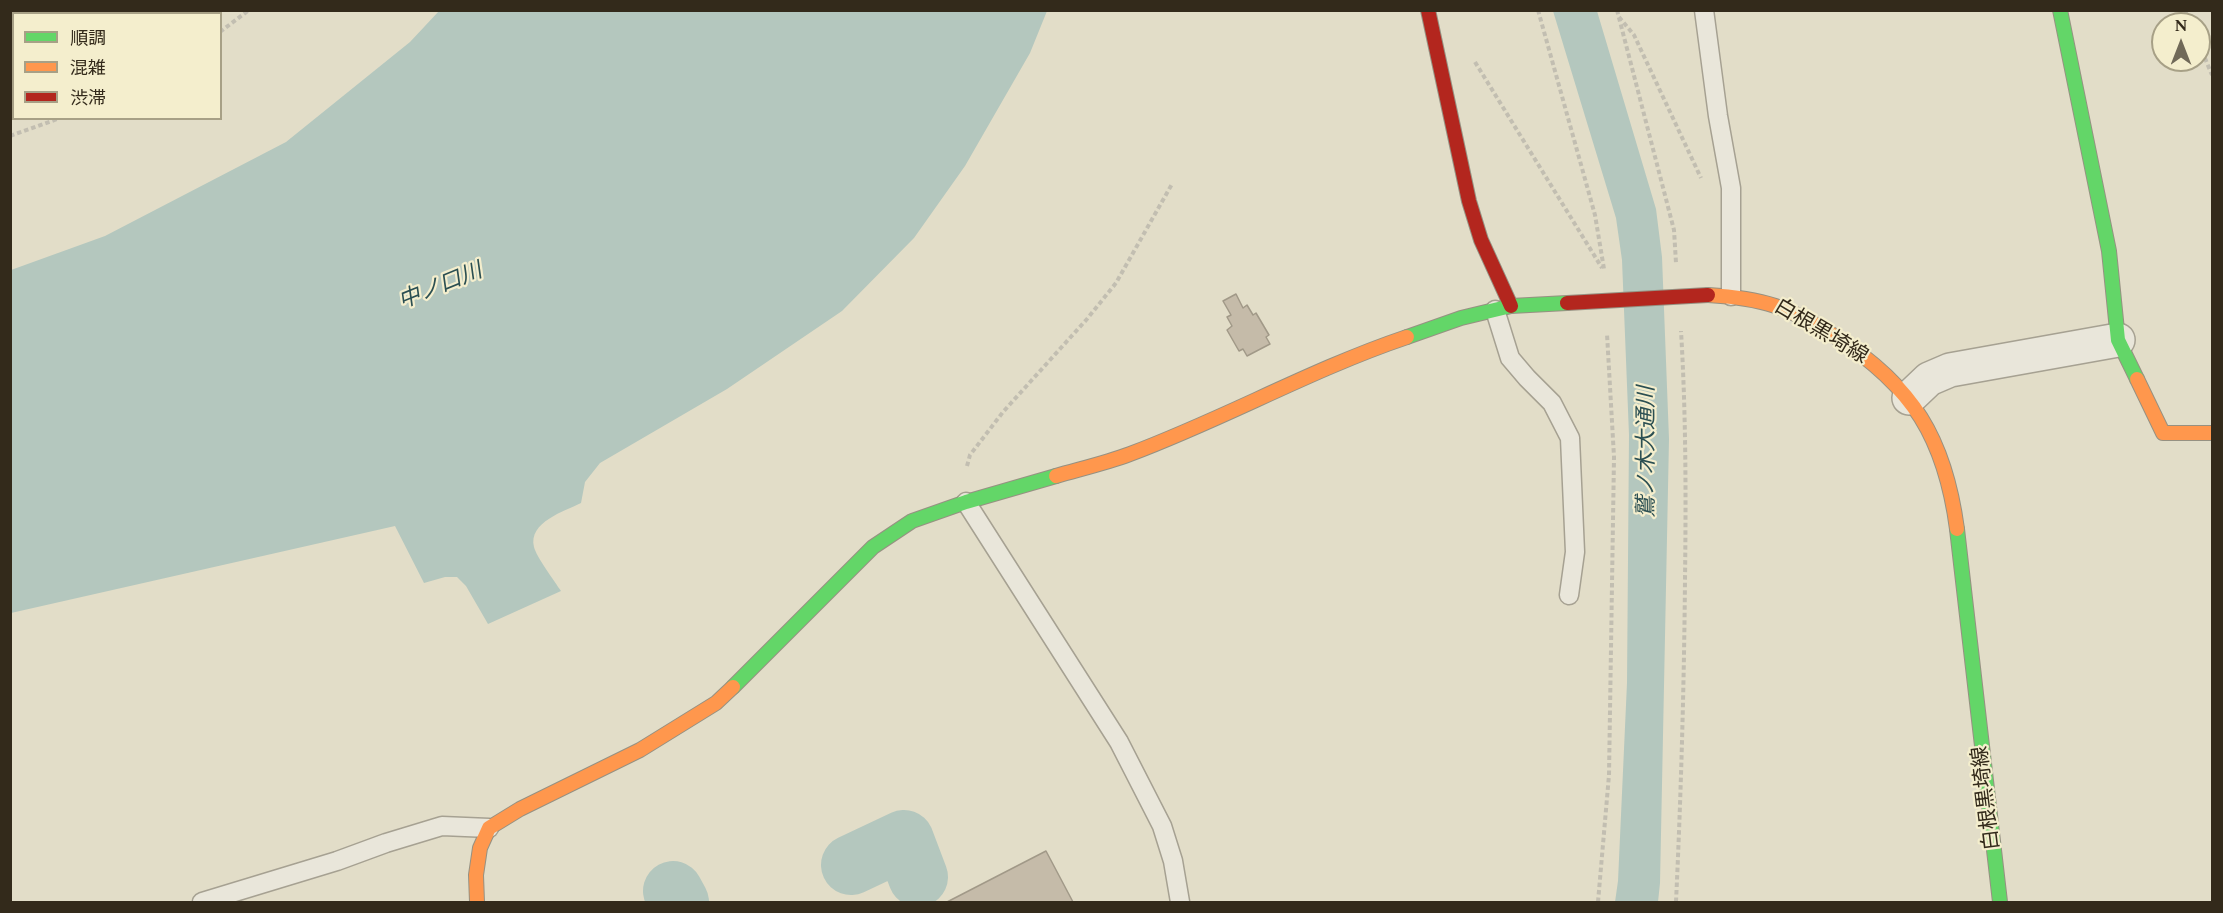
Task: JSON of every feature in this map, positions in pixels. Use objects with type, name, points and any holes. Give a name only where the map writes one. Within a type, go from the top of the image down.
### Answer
[{"type":"street","points":[[1428,10],[1469,201],[1503,308]]},
{"type":"street","points":[[2060,10],[2109,251],[2118,340],[2163,433],[2212,433]]},
{"type":"street","name":"白根黒埼線","points":[[489,828],[520,809],[640,750],[716,703],[776,646],[839,579],[873,547],[912,520],[1128,455],[1196,427],[1304,377],[1385,344],[1461,318],[1503,308],[1708,295],[1731,296],[1766,302],[1802,318],[1843,342],[1881,370],[1909,398],[1943,462],[1952,492],[2000,903]]},
{"type":"street","points":[[1909,398],[1929,379],[1950,370],[2118,340]]},
{"type":"street","points":[[477,903],[476,875],[480,848],[489,828]]},
{"type":"lane","points":[[1704,10],[1718,116],[1731,188],[1731,296]]},
{"type":"lane","points":[[1503,308],[1510,358],[1552,403],[1570,438],[1575,552],[1569,595]]},
{"type":"lane","points":[[966,502],[1119,742],[1162,826],[1173,861],[1180,903]]},
{"type":"lane","points":[[202,903],[442,826],[489,828]]},
{"type":"path","points":[[222,30],[249,10]]},
{"type":"path","points":[[1617,10],[1632,76],[1674,230],[1677,268]]},
{"type":"path","points":[[1619,16],[1634,35],[1702,181]]},
{"type":"path","points":[[1436,50],[1472,57],[1604,271]]},
{"type":"path","points":[[10,136],[54,120]]},
{"type":"path","points":[[966,502],[962,478],[970,455],[1003,412],[1087,319],[1116,283],[1173,184]]},
{"type":"path","points":[[1676,903],[1683,747],[1686,497],[1685,390],[1680,323]]},
{"type":"water","name":"中ノ口川","points":[[439,11],[1047,11],[1030,53],[965,166],[914,238],[842,311],[727,389],[600,463],[585,482],[581,503],[542,524],[534,538],[535,551],[561,591],[488,624],[466,586],[457,577],[445,577],[424,583],[395,526],[11,613],[11,270],[105,236],[286,142],[410,42]]},
{"type":"water","name":"鷲ノ木大通川","points":[[1553,11],[1597,11],[1656,209],[1662,257],[1669,439],[1658,902],[1615,902],[1618,881],[1627,683],[1629,435],[1622,260],[1616,218]]},
{"type":"building","points":[[18,10],[49,10],[46,12],[19,12]]},
{"type":"building","points":[[1236,294],[1243,308],[1247,305],[1253,315],[1256,313],[1269,335],[1266,337],[1270,344],[1247,356],[1243,349],[1239,351],[1227,330],[1232,326],[1227,317],[1231,315],[1223,301]]},
{"type":"building","points":[[1046,851],[1073,902],[947,902]]},
{"type":"waterway","points":[[851,865],[904,840],[918,877]]},
{"type":"waterway","points":[[673,891],[679,902]]},
{"type":"traffic: fast","points":[[2060,10],[2109,251],[2118,340],[2137,379]]},
{"type":"traffic: fast","points":[[1407,337],[1461,318],[1511,306],[1567,303]]},
{"type":"traffic: fast","points":[[733,687],[873,547],[912,521],[966,502],[1056,476]]},
{"type":"traffic: fast","points":[[1957,529],[2000,902]]},
{"type":"traffic: slow","points":[[1708,295],[1745,299],[1789,311],[1836,337],[1886,375],[1921,418],[1934,442],[1952,497],[1957,529]]},
{"type":"traffic: slow","points":[[1056,476],[1121,457],[1165,440],[1337,364],[1407,337]]},
{"type":"traffic: slow","points":[[2137,379],[2163,433],[2212,433]]},
{"type":"traffic: slow","points":[[477,902],[476,875],[480,848],[489,828],[520,809],[640,750],[716,703],[733,687]]},
{"type":"traffic: jam","points":[[1428,10],[1469,201],[1481,240],[1511,306]]},
{"type":"traffic: jam","points":[[1567,303],[1708,295]]}]
